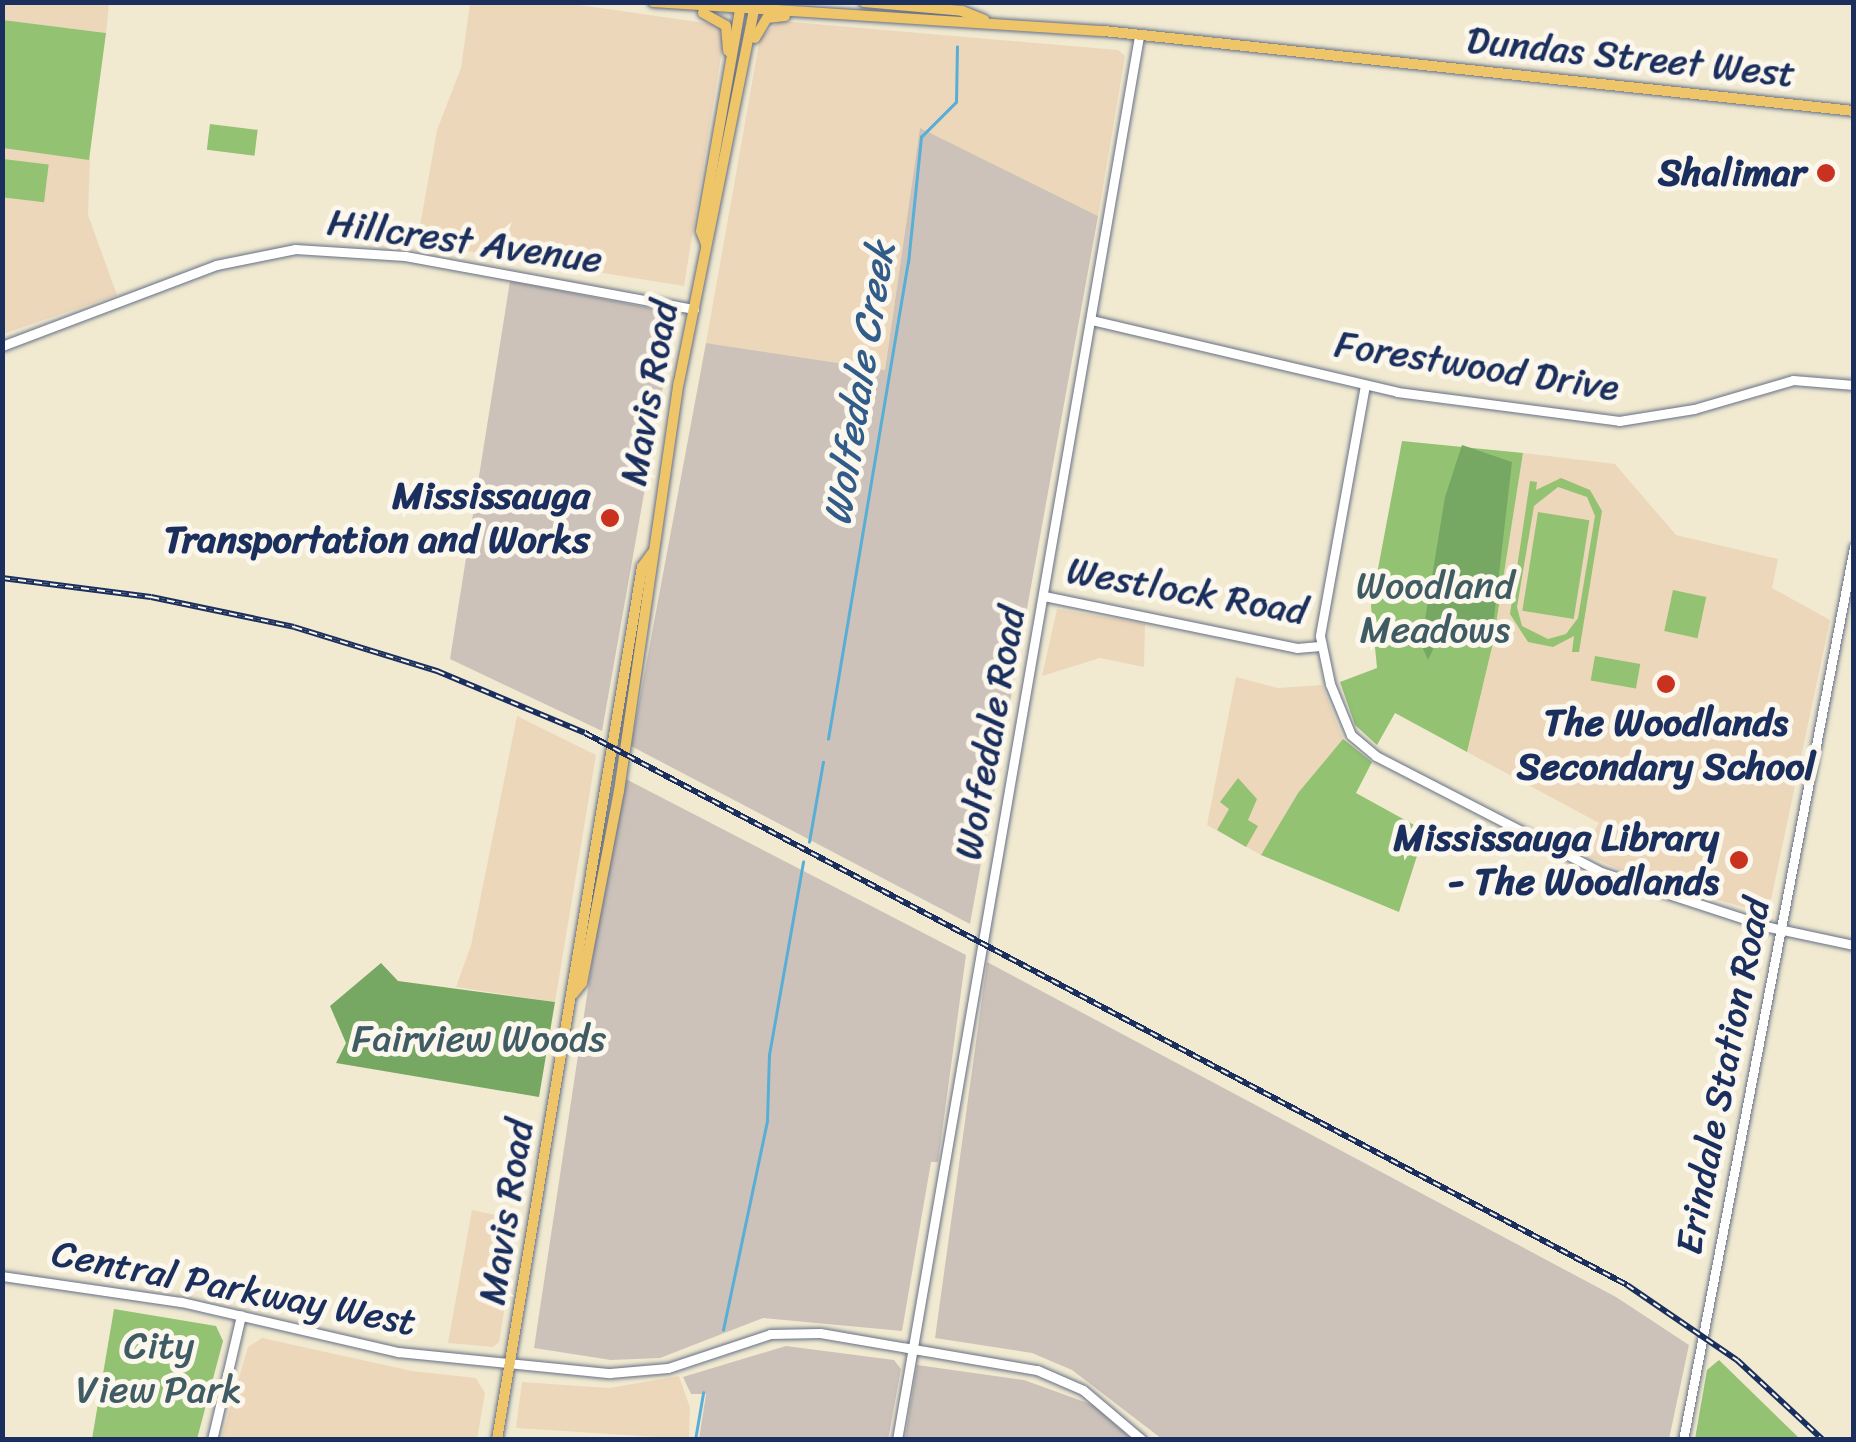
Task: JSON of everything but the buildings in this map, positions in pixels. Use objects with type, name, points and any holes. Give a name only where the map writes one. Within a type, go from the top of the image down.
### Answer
[{"type":"main road","name":"Dundas Street West","points":[[652,2],[755,6],[961,25],[985,21],[1854,111]]},
{"type":"main road","name":"Dundas Street West","points":[[864,2],[962,12],[985,21]]},
{"type":"main road","points":[[669,5],[722,20],[731,63]]},
{"type":"main road","name":"Mavis Road","points":[[706,244],[702,231],[741,6]]},
{"type":"main road","name":"Mavis Road","points":[[497,1440],[574,994],[582,983],[619,792],[656,567],[652,553],[694,309],[706,244],[714,232],[755,6]]},
{"type":"main road","points":[[745,63],[760,24],[800,12]]},
{"type":"street","name":"Wolfedale Road","points":[[897,1440],[1140,36]]},
{"type":"street","name":"Hillcrest Avenue","points":[[2,346],[216,265],[295,249],[405,256],[694,309]]},
{"type":"street","name":"Forestwood Drive","points":[[1092,320],[1365,385],[1639,421],[1793,380],[1854,385]]},
{"type":"street","points":[[1365,385],[1320,646],[1345,726],[1376,756],[1601,872],[1781,930],[1854,945]]},
{"type":"street","name":"Erindale Station Road","points":[[1683,1440],[1854,547]]},
{"type":"street","name":"Westlock Road","points":[[1044,596],[1297,648],[1320,646]]},
{"type":"street","name":"Central Parkway West","points":[[2,1276],[241,1316],[398,1352],[511,1362],[650,1372],[787,1332],[915,1348],[1054,1376],[1100,1402],[1142,1440]]},
{"type":"street","points":[[212,1440],[241,1316]]},
{"type":"shaded area","points":[[3,2],[109,3],[106,33],[3,20]]},
{"type":"shaded area","points":[[470,3],[566,3],[719,25],[723,44],[684,286],[417,243],[437,130],[461,68]]},
{"type":"shaded area","points":[[780,21],[1118,50],[1125,56],[1098,216],[920,129],[885,370],[706,343],[760,38]]},
{"type":"shaded area","points":[[920,128],[1098,216],[970,924],[631,746],[706,343],[885,370]]},
{"type":"shaded area","points":[[2,147],[90,156],[88,215],[117,295],[3,334]]},
{"type":"shaded area","points":[[510,281],[676,313],[602,731],[450,659]]},
{"type":"shaded area","name":"The Woodlands Secondary School","points":[[1523,453],[1615,464],[1676,535],[1778,559],[1772,588],[1830,620],[1768,914],[1637,877],[1582,853],[1599,823],[1467,752],[1493,643]]},
{"type":"shaded area","points":[[1057,609],[1145,624],[1144,667],[1100,658],[1042,676]]},
{"type":"shaded area","points":[[1236,677],[1278,688],[1322,685],[1343,739],[1298,793],[1261,855],[1207,825]]},
{"type":"shaded area","points":[[517,716],[596,755],[555,1002],[456,987],[471,945]]},
{"type":"shaded area","points":[[620,776],[966,955],[938,1162],[931,1162],[902,1331],[763,1318],[660,1358],[611,1360],[534,1348]]},
{"type":"shaded area","points":[[987,962],[1616,1297],[1689,1345],[1669,1439],[1162,1439],[1072,1370],[1032,1353],[935,1338]]},
{"type":"shaded area","points":[[472,1210],[519,1220],[499,1342],[493,1347],[448,1343]]},
{"type":"shaded area","points":[[262,1338],[412,1371],[476,1378],[485,1393],[477,1439],[221,1439],[248,1347]]},
{"type":"shaded area","points":[[786,1346],[894,1360],[901,1369],[888,1440],[699,1439],[706,1394],[691,1394],[683,1377]]},
{"type":"shaded area","points":[[917,1365],[1024,1380],[1093,1405],[1132,1439],[905,1439]]},
{"type":"shaded area","points":[[679,1376],[690,1408],[689,1439],[516,1428],[522,1382],[609,1388]]},
{"type":"green space","points":[[3,20],[106,33],[89,160],[3,148]]},
{"type":"green space","points":[[210,124],[258,130],[254,156],[207,150]]},
{"type":"green space","points":[[3,159],[49,165],[44,202],[2,197]]},
{"type":"green space","name":"Woodland Meadows","points":[[1402,441],[1523,453],[1493,643],[1467,752],[1395,713],[1377,745],[1355,725],[1340,682],[1377,668],[1371,606]]},
{"type":"green space","points":[[1462,445],[1512,462],[1492,635],[1450,614],[1428,660],[1421,644],[1445,497]]},
{"type":"green space","points":[[1561,478],[1590,490],[1602,511],[1579,652],[1572,652],[1574,636],[1553,647],[1528,642],[1510,614],[1530,481],[1537,482],[1536,490]],"holes":[[[1558,487],[1587,497],[1595,516],[1578,618],[1566,634],[1548,639],[1522,626],[1517,607],[1534,506]]]},
{"type":"green space","points":[[1538,512],[1589,520],[1574,619],[1522,611]]},
{"type":"green space","points":[[1673,590],[1706,597],[1698,638],[1664,631]]},
{"type":"green space","points":[[1595,656],[1640,664],[1636,689],[1591,681]]},
{"type":"green space","points":[[1343,739],[1372,762],[1356,793],[1425,831],[1399,912],[1261,855],[1298,793]]},
{"type":"green space","points":[[1238,778],[1257,799],[1248,820],[1258,826],[1246,847],[1217,830],[1229,809],[1220,802]]},
{"type":"green space","name":"Fairview Woods","points":[[381,963],[398,981],[555,1002],[539,1097],[336,1063],[346,1043],[330,1006]]},
{"type":"green space","name":"City View Park","points":[[114,1309],[216,1326],[223,1341],[197,1439],[92,1439]]},
{"type":"green space","points":[[1719,1360],[1800,1439],[1695,1439],[1707,1370]]},
{"type":"waterway","name":"Wolfedale Creek","points":[[828,739],[908,263],[921,137],[956,102],[957,47]]},
{"type":"waterway","name":"Wolfedale Creek","points":[[809,842],[823,762]]},
{"type":"waterway","name":"Wolfedale Creek","points":[[723,1330],[767,1121],[769,1055],[803,862]]},
{"type":"waterway","name":"Wolfedale Creek","points":[[695,1440],[703,1393]]},
{"type":"railway","points":[[2,578],[151,597],[294,627],[437,671],[585,733],[1627,1285],[1737,1360],[1823,1440]]},
{"type":"place","name":"Shalimar","points":[[1826,173]]},
{"type":"place","name":"Mississauga Transportation and Works","points":[[610,518]]},
{"type":"place","name":"The Woodlands Secondary School","points":[[1666,684]]},
{"type":"place","name":"Mississauga Library - The Woodlands","points":[[1739,860]]}]
